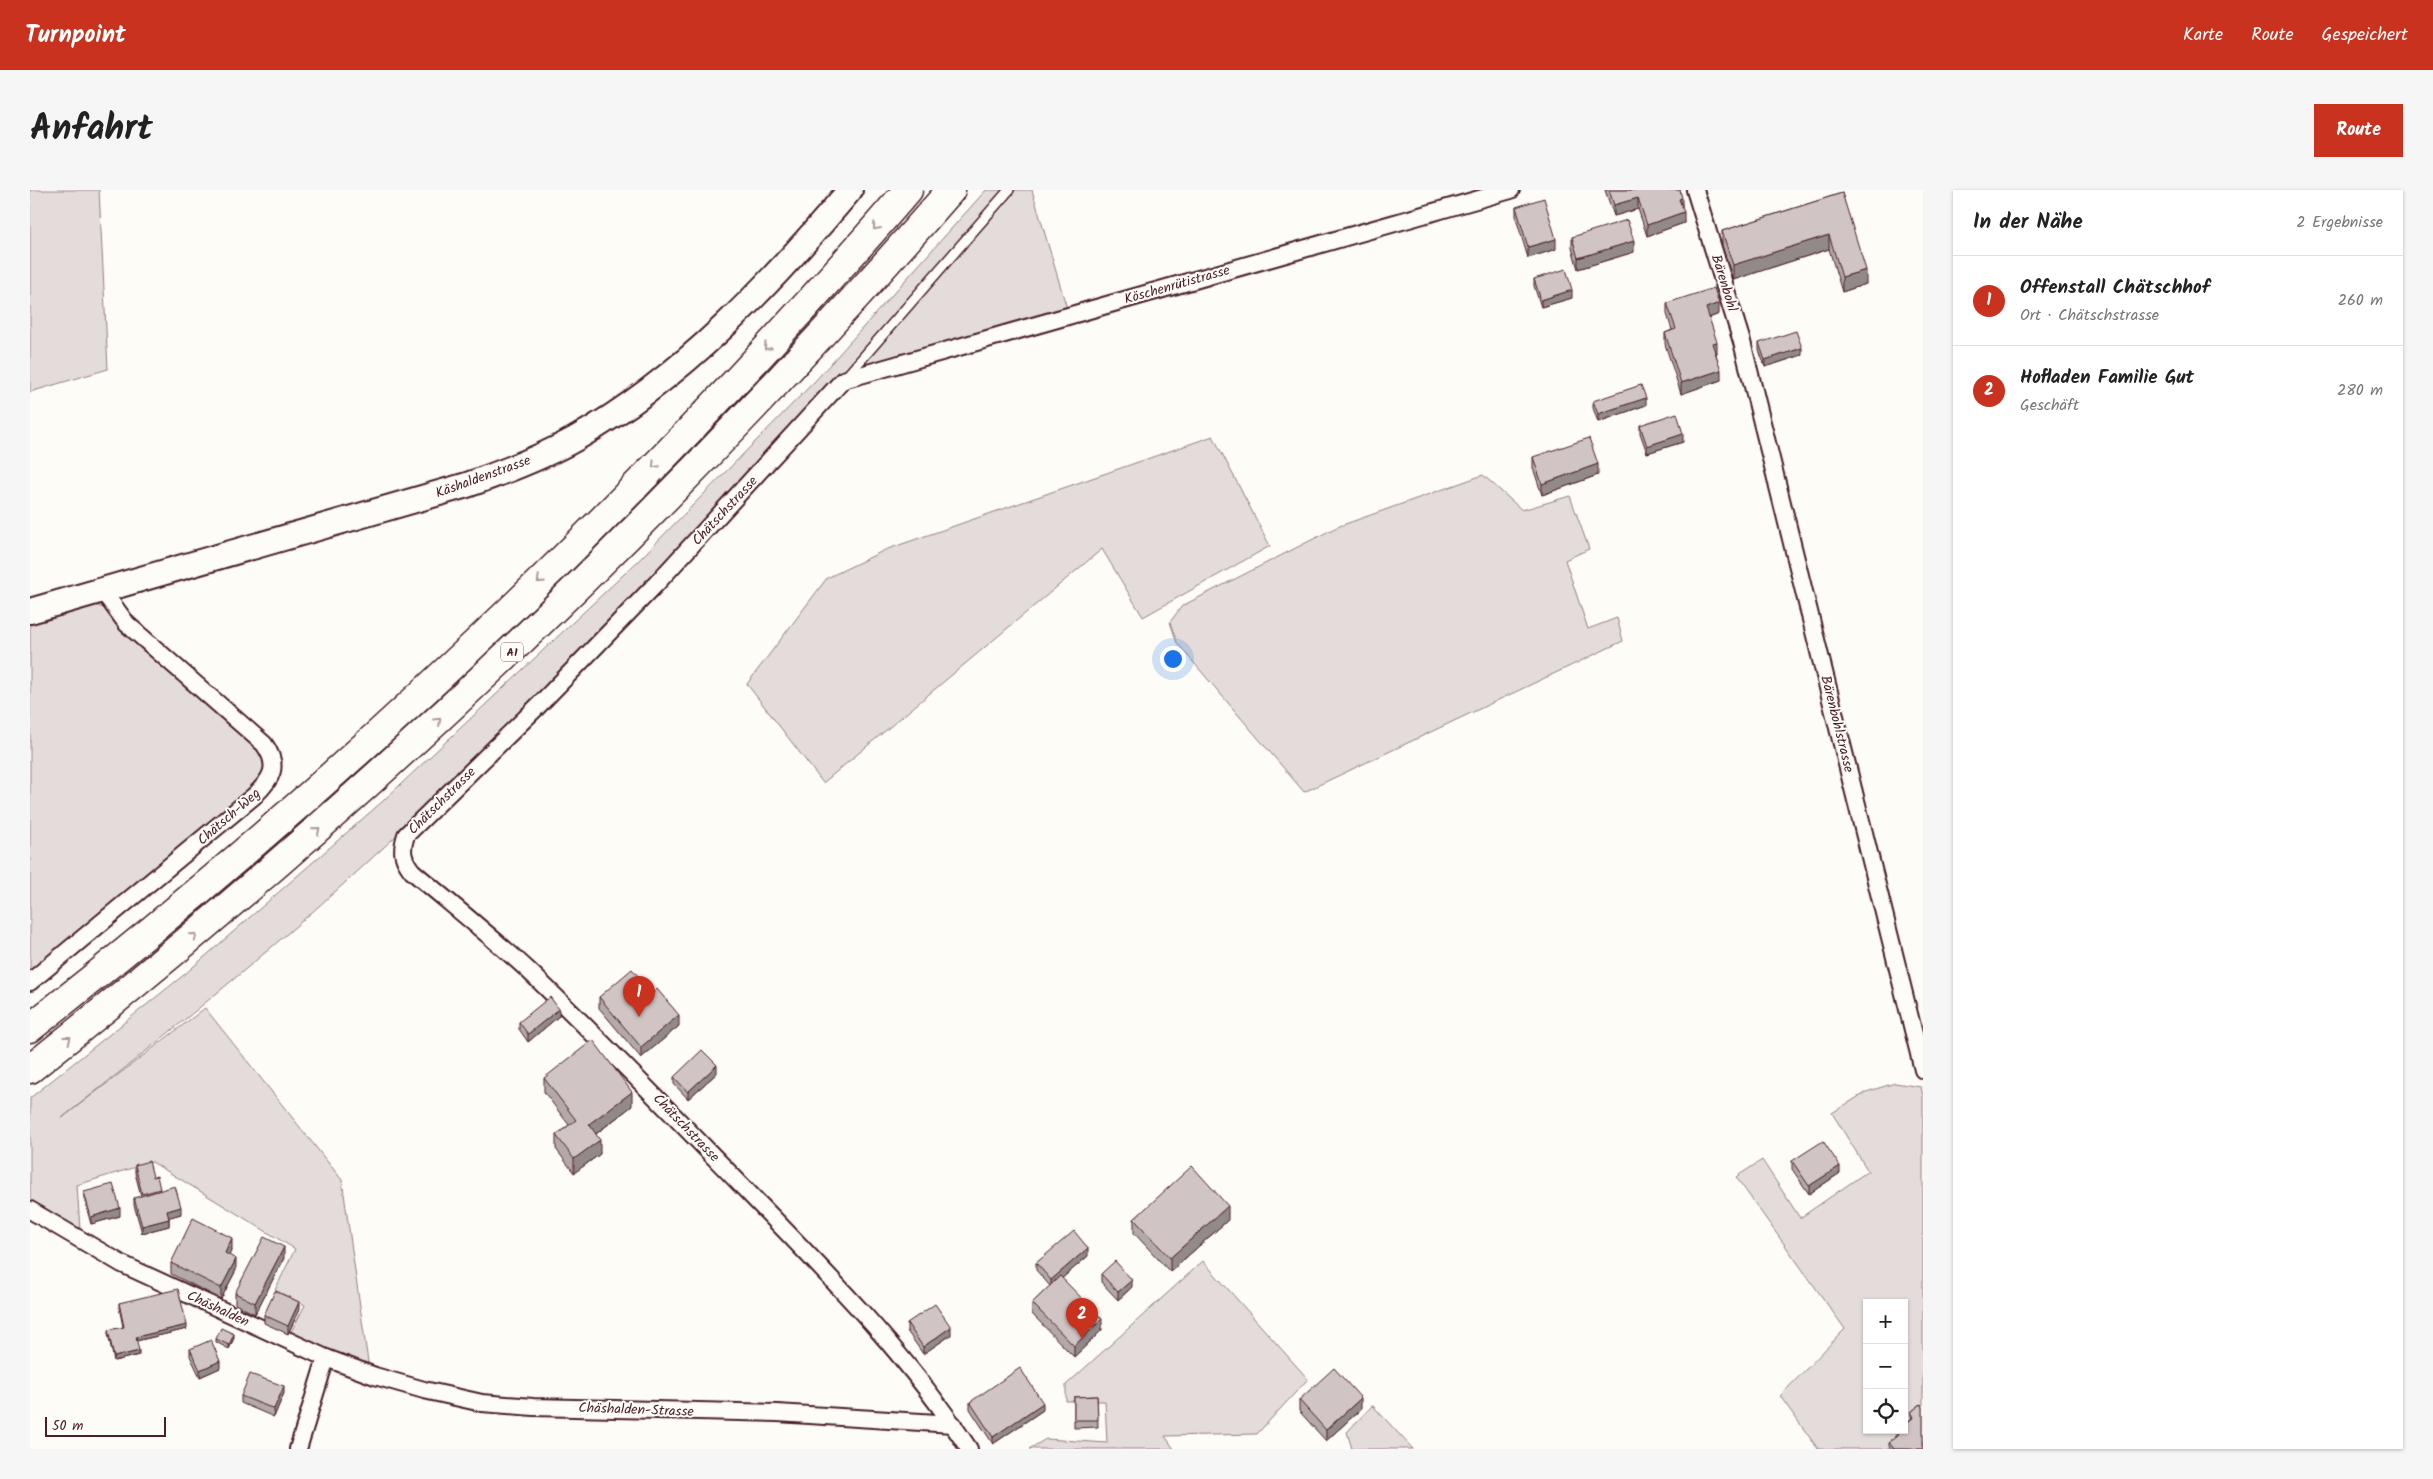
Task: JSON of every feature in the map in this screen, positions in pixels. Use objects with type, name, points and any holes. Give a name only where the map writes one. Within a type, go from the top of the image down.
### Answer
[{"type":"highway","name":"A1","points":[[30,1028],[126,951],[294,808],[493,625],[694,425],[814,296],[908,190]]},
{"type":"highway","name":"A1","points":[[30,1069],[138,982],[280,863],[401,755],[522,642],[656,510],[744,418],[838,318],[951,190]]},
{"type":"street","name":"Käshaldenstrasse","points":[[30,611],[467,485],[522,465],[573,440],[647,392],[712,338],[772,278],[850,190]]},
{"type":"street","name":"Köschenrütistrasse","points":[[844,380],[1511,190]]},
{"type":"street","name":"Bärenbohl","points":[[1696,190],[1742,342],[1750,377]]},
{"type":"street","name":"Bärenbohlstrasse","points":[[1750,377],[1923,1070]]},
{"type":"street","name":"Chätschstrasse","points":[[844,380],[656,584],[538,706],[406,835],[402,847],[402,855],[412,871],[528,970],[834,1281],[892,1344],[953,1424],[969,1449]]},
{"type":"street","name":"Chätsch-Weg","points":[[30,982],[254,796],[265,786],[272,774],[273,763],[270,753],[264,744],[127,624],[102,590]]},
{"type":"street","name":"Chäshalden","points":[[30,1210],[122,1264],[326,1358]]},
{"type":"street","name":"Chäshalden-Strasse","points":[[326,1358],[391,1381],[482,1403],[541,1407],[776,1414],[953,1424]]},
{"type":"street","points":[[298,1449],[326,1358]]},
{"type":"lane","name":"Chätschstrasse","points":[[844,380],[1009,190]]},
{"type":"shaded area","points":[[30,190],[99,190],[108,369],[30,392]]},
{"type":"shaded area","points":[[986,190],[1003,190],[783,438],[708,520],[555,680],[397,835],[316,909],[191,1015],[62,1118],[205,1008],[342,1180],[369,1369],[290,1334],[305,1305],[275,1290],[295,1249],[152,1162],[77,1185],[80,1229],[30,1202],[30,1098],[185,974],[383,801],[638,561],[815,381]]},
{"type":"shaded area","points":[[1015,190],[1032,190],[1068,312],[862,366]]},
{"type":"shaded area","points":[[1213,436],[1270,546],[1143,617],[1102,549],[823,783],[747,684],[827,578],[885,550]]},
{"type":"shaded area","points":[[1483,475],[1522,510],[1570,496],[1589,549],[1565,560],[1588,629],[1617,618],[1623,641],[1304,792],[1177,643],[1170,622],[1182,606],[1337,527]]},
{"type":"shaded area","points":[[86,601],[108,610],[261,747],[267,764],[262,784],[60,950],[30,971],[30,618]]},
{"type":"shaded area","points":[[1895,1083],[1921,1087],[1923,1096],[1923,1449],[1818,1449],[1780,1396],[1845,1329],[1736,1177],[1762,1160],[1800,1218],[1868,1171],[1832,1113],[1866,1092]]},
{"type":"shaded area","points":[[1203,1261],[1308,1379],[1257,1434],[1165,1436],[1174,1449],[1029,1449],[1046,1439],[1107,1443],[1105,1401],[1066,1401],[1066,1385]]},
{"type":"shaded area","points":[[1372,1406],[1413,1449],[1352,1449],[1347,1432]]},
{"type":"building","points":[[1609,190],[1680,190],[1682,198],[1679,199],[1684,212],[1647,225],[1638,198],[1614,205]]},
{"type":"building","points":[[1842,193],[1866,270],[1842,277],[1829,235],[1733,265],[1722,231]]},
{"type":"building","points":[[1544,198],[1556,239],[1528,247],[1516,207]]},
{"type":"building","points":[[1627,220],[1634,241],[1578,258],[1572,237]]},
{"type":"building","points":[[1566,269],[1572,290],[1541,300],[1534,279]]},
{"type":"building","points":[[1714,288],[1719,303],[1706,308],[1717,342],[1712,343],[1721,370],[1681,383],[1665,333],[1676,329],[1667,303]]},
{"type":"building","points":[[1796,331],[1802,348],[1765,360],[1759,343]]},
{"type":"building","points":[[1641,385],[1646,398],[1598,414],[1593,401]]},
{"type":"building","points":[[1677,413],[1683,434],[1647,446],[1640,425]]},
{"type":"building","points":[[1589,438],[1598,464],[1542,484],[1533,457]]},
{"type":"building","points":[[632,969],[653,993],[657,989],[679,1015],[641,1047],[599,997]]},
{"type":"building","points":[[550,997],[559,1009],[528,1034],[519,1022]]},
{"type":"building","points":[[593,1040],[632,1092],[589,1124],[600,1140],[574,1159],[556,1135],[576,1120],[544,1078]]},
{"type":"building","points":[[702,1050],[717,1065],[688,1092],[674,1077]]},
{"type":"building","points":[[1823,1141],[1840,1166],[1809,1186],[1792,1161]]},
{"type":"building","points":[[149,1161],[153,1177],[157,1176],[160,1189],[142,1194],[135,1165]]},
{"type":"building","points":[[1192,1166],[1228,1206],[1170,1258],[1134,1219]]},
{"type":"building","points":[[113,1184],[120,1208],[91,1217],[84,1192]]},
{"type":"building","points":[[175,1186],[181,1207],[167,1211],[169,1219],[142,1226],[134,1198]]},
{"type":"building","points":[[193,1218],[232,1238],[225,1253],[236,1259],[221,1288],[171,1263]]},
{"type":"building","points":[[1074,1231],[1088,1248],[1051,1280],[1036,1263]]},
{"type":"building","points":[[264,1237],[284,1247],[255,1303],[235,1293]]},
{"type":"building","points":[[1115,1261],[1132,1280],[1118,1292],[1101,1274]]},
{"type":"building","points":[[1060,1276],[1102,1319],[1074,1346],[1032,1303]]},
{"type":"building","points":[[178,1289],[187,1325],[136,1337],[139,1351],[114,1357],[108,1330],[124,1327],[119,1303]]},
{"type":"building","points":[[275,1291],[299,1302],[288,1326],[264,1315]]},
{"type":"building","points":[[935,1304],[951,1327],[923,1347],[907,1323]]},
{"type":"building","points":[[221,1328],[234,1334],[229,1345],[216,1339]]},
{"type":"building","points":[[211,1340],[220,1361],[200,1370],[190,1349]]},
{"type":"building","points":[[1020,1368],[1043,1403],[993,1437],[970,1402]]},
{"type":"building","points":[[1334,1368],[1361,1398],[1326,1430],[1299,1400]]},
{"type":"building","points":[[250,1374],[284,1386],[274,1409],[241,1396]]},
{"type":"building","points":[[1097,1396],[1098,1420],[1074,1420],[1074,1397]]},
{"type":"building","points":[[1921,1404],[1923,1407],[1923,1449],[1894,1449],[1889,1442],[1899,1434],[1908,1434],[1908,1422],[1914,1417],[1911,1412]]},
{"type":"place","name":"Offenstall Chätschhof","points":[[639,1017]]},
{"type":"place","name":"Hofladen Familie Gut","points":[[1082,1339]]}]
